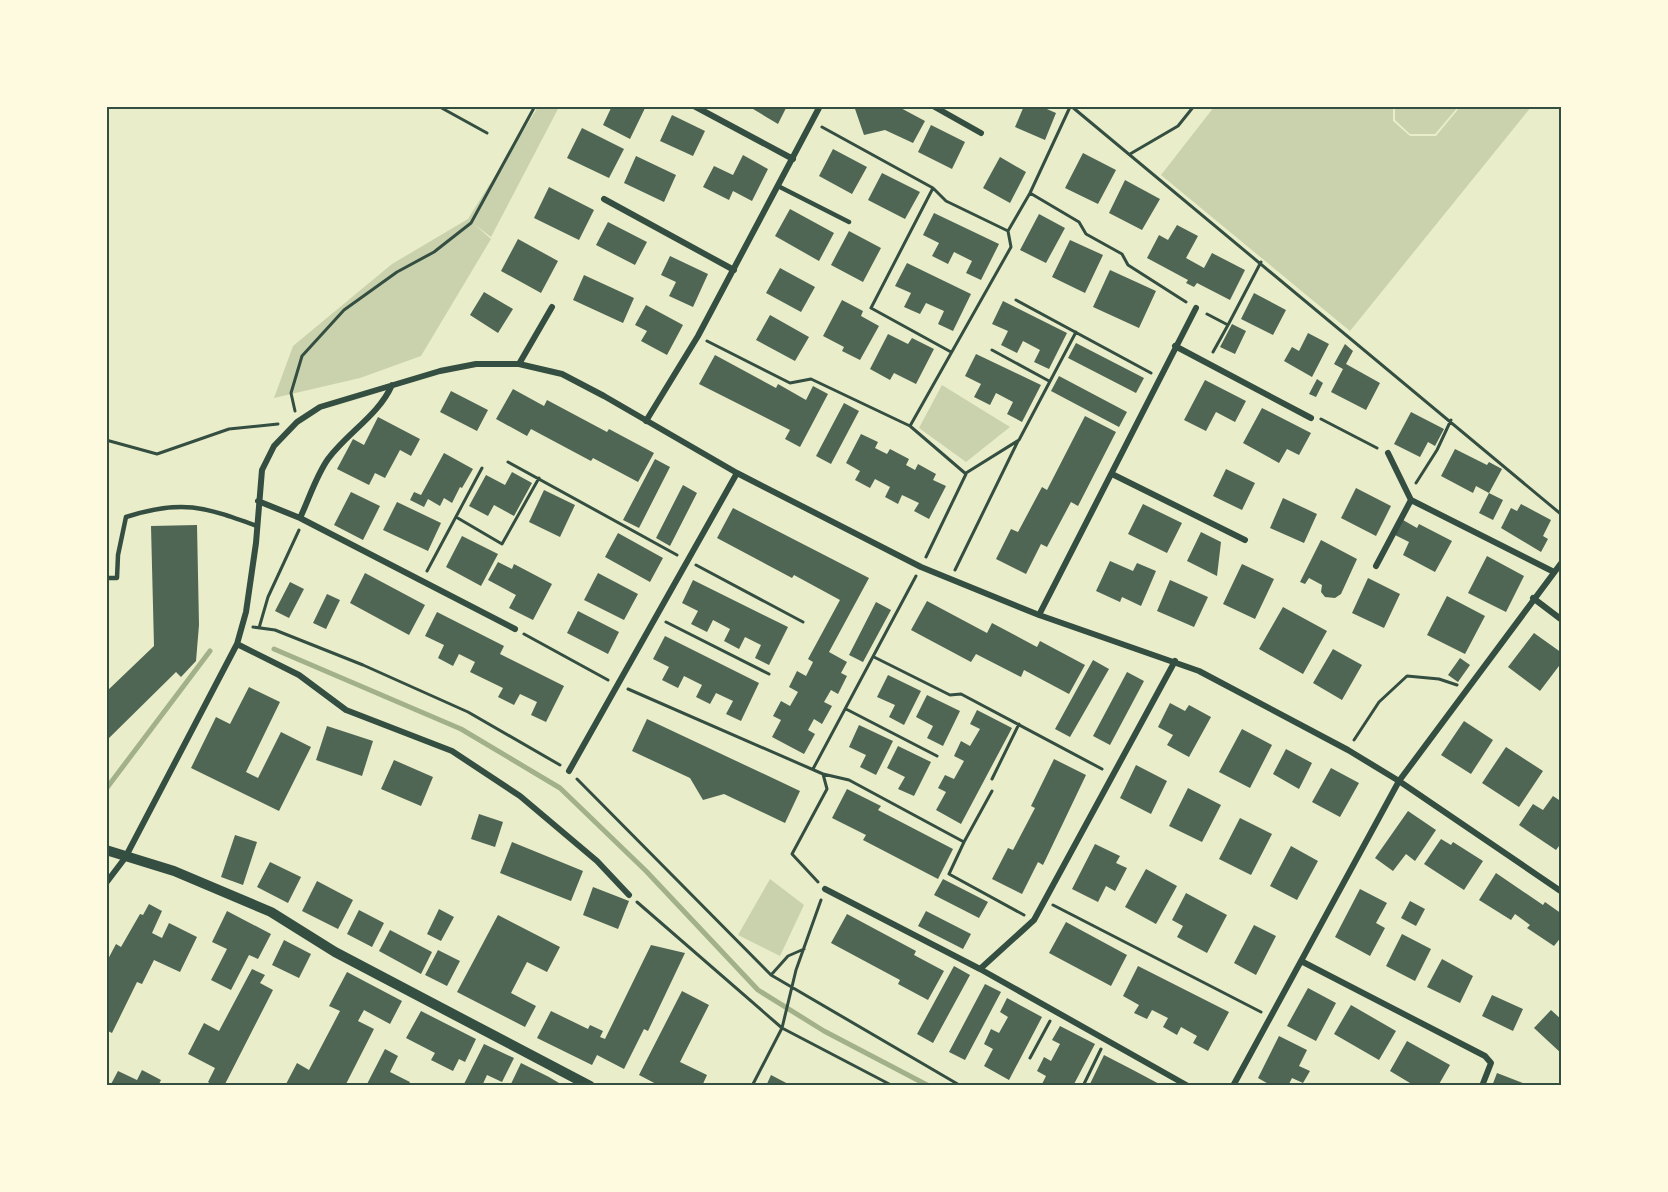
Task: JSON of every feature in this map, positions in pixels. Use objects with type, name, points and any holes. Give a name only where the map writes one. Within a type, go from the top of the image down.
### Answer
[{"type":"street","points":[[694,106],[793,159]]},
{"type":"street","points":[[646,421],[698,336],[820,106]]},
{"type":"street","points":[[933,106],[981,133]]},
{"type":"street","points":[[604,199],[734,270]]},
{"type":"street","points":[[519,364],[552,307]]},
{"type":"street","points":[[1039,615],[1196,308]]},
{"type":"street","points":[[1175,346],[1311,418]]},
{"type":"street","points":[[106,884],[125,858],[237,644],[243,623],[257,526],[262,470],[274,446],[297,422],[320,407],[440,371],[476,364],[519,364],[562,374],[737,473],[921,567],[1039,615],[1175,661],[1348,750],[1400,781],[1562,892]]},
{"type":"street","points":[[302,519],[327,460],[352,431],[383,405],[392,385]]},
{"type":"street","points":[[1376,566],[1411,500],[1409,491],[1388,453]]},
{"type":"street","points":[[569,771],[737,473]]},
{"type":"street","points":[[1112,474],[1245,540]]},
{"type":"street","points":[[1411,500],[1554,572]]},
{"type":"street","points":[[258,501],[302,519],[515,629]]},
{"type":"street","points":[[1233,1086],[1400,781],[1533,598],[1562,562]]},
{"type":"street","points":[[1533,598],[1562,620]]},
{"type":"street","points":[[237,644],[299,675],[346,710],[452,751],[520,796],[597,861],[629,895]]},
{"type":"street","points":[[980,969],[1034,921],[1175,661]]},
{"type":"street","points":[[106,850],[174,872],[271,912],[345,958],[590,1086]]},
{"type":"street","points":[[825,889],[980,969],[1188,1086]]},
{"type":"street","points":[[1301,961],[1485,1056],[1491,1062],[1482,1086]]},
{"type":"lane","points":[[777,186],[849,222]]},
{"type":"lane","points":[[106,578],[117,578],[118,555],[126,517],[157,507],[206,507],[257,526]]},
{"type":"path","points":[[438,106],[487,133]]},
{"type":"path","points":[[106,440],[157,454],[229,429],[297,422],[291,393],[302,356],[344,310],[397,272],[434,252],[471,223],[536,106]]},
{"type":"path","points":[[910,426],[1011,247],[1008,231],[1030,193],[1070,106],[1261,262],[1562,515]]},
{"type":"path","points":[[1130,154],[1178,126],[1194,106]]},
{"type":"path","points":[[812,121],[933,188],[946,201],[1008,231]]},
{"type":"path","points":[[933,188],[871,308],[951,352]]},
{"type":"path","points":[[1030,193],[1079,222],[1086,234],[1122,254],[1128,265],[1196,308],[1228,325]]},
{"type":"path","points":[[1207,363],[1261,262]]},
{"type":"path","points":[[1016,300],[1160,378]]},
{"type":"path","points":[[950,579],[1076,332]]},
{"type":"path","points":[[698,336],[790,383],[811,379],[910,426],[966,474]]},
{"type":"path","points":[[992,350],[1049,381]]},
{"type":"path","points":[[1311,418],[1319,418],[1388,453]]},
{"type":"path","points":[[1409,491],[1422,477],[1450,420]]},
{"type":"path","points":[[813,769],[921,567],[966,474],[1019,440]]},
{"type":"path","points":[[508,462],[803,622]]},
{"type":"path","points":[[422,580],[482,468]]},
{"type":"path","points":[[456,517],[502,544],[539,478]]},
{"type":"path","points":[[259,628],[268,597],[302,519]]},
{"type":"path","points":[[655,617],[769,674]]},
{"type":"path","points":[[243,623],[275,630],[363,665],[468,712],[569,771],[771,975],[961,1086]]},
{"type":"path","points":[[515,629],[617,684],[823,774],[849,780],[964,842]]},
{"type":"path","points":[[874,657],[950,695],[961,694],[1114,775]]},
{"type":"path","points":[[1348,750],[1379,702],[1407,676],[1439,679],[1467,689]]},
{"type":"path","points":[[846,709],[937,756]]},
{"type":"path","points":[[992,779],[1019,724]]},
{"type":"path","points":[[752,1086],[782,1028],[796,970],[825,889],[792,854],[827,789],[823,774]]},
{"type":"path","points":[[992,790],[949,874],[1034,921]]},
{"type":"path","points":[[629,895],[782,1028],[893,1086]]},
{"type":"path","points":[[1044,901],[1270,1017]]},
{"type":"path","points":[[771,975],[788,956],[805,948]]},
{"type":"path","points":[[1030,1058],[1055,1012]]},
{"type":"path","points":[[1083,1086],[1106,1040]]},
{"type":"green space","points":[[1395,106],[1458,107],[1435,134],[1410,134],[1395,120]]},
{"type":"green space","points":[[538,107],[559,107],[491,237],[474,224],[491,239],[421,356],[360,378],[274,398],[293,346],[392,264],[468,219]]},
{"type":"green space","points":[[1214,107],[1393,107],[1393,121],[1410,136],[1436,136],[1460,107],[1531,107],[1350,331],[1161,175]]},
{"type":"green space","points":[[942,385],[1010,427],[966,462],[919,428]]},
{"type":"green space","points":[[770,879],[804,905],[780,956],[738,935]]},
{"type":"building","points":[[612,106],[646,106],[630,139],[603,125]]},
{"type":"building","points":[[748,106],[787,106],[778,124]]},
{"type":"building","points":[[854,106],[897,106],[925,121],[913,143],[885,130],[864,135]]},
{"type":"building","points":[[1024,106],[1040,106],[1056,113],[1045,140],[1015,127]]},
{"type":"building","points":[[672,115],[705,131],[693,156],[660,141]]},
{"type":"building","points":[[931,125],[965,142],[952,169],[918,152]]},
{"type":"building","points":[[582,128],[624,149],[609,178],[567,158]]},
{"type":"building","points":[[833,149],[867,167],[852,194],[819,176]]},
{"type":"building","points":[[1083,153],[1116,170],[1098,204],[1065,188]]},
{"type":"building","points":[[743,155],[768,169],[752,201],[733,191],[729,200],[703,187],[714,166],[733,175]]},
{"type":"building","points":[[636,156],[676,175],[664,202],[624,183]]},
{"type":"building","points":[[1000,157],[1026,172],[1010,203],[983,188]]},
{"type":"building","points":[[882,173],[920,192],[905,219],[868,200]]},
{"type":"building","points":[[1125,180],[1160,199],[1142,230],[1109,213]]},
{"type":"building","points":[[549,187],[594,210],[579,240],[534,218]]},
{"type":"building","points":[[790,209],[834,233],[819,261],[775,236]]},
{"type":"building","points":[[934,213],[999,244],[981,280],[966,273],[972,261],[954,252],[948,264],[932,256],[939,243],[923,235]]},
{"type":"building","points":[[1039,214],[1065,228],[1046,263],[1020,250]]},
{"type":"building","points":[[608,222],[647,242],[635,265],[596,245]]},
{"type":"building","points":[[1177,225],[1198,236],[1186,258],[1204,268],[1212,253],[1245,270],[1230,300],[1197,283],[1194,287],[1186,283],[1188,280],[1147,258],[1159,235],[1168,240]]},
{"type":"building","points":[[849,231],[881,248],[863,282],[831,265]]},
{"type":"building","points":[[518,239],[558,261],[541,293],[501,271]]},
{"type":"building","points":[[1070,240],[1103,255],[1085,293],[1052,277]]},
{"type":"building","points":[[670,256],[708,274],[693,307],[669,296],[676,282],[661,275]]},
{"type":"building","points":[[907,263],[971,294],[953,331],[938,324],[944,311],[926,303],[920,314],[904,307],[911,293],[895,286]]},
{"type":"building","points":[[780,268],[815,287],[801,312],[766,293]]},
{"type":"building","points":[[1110,270],[1156,291],[1139,328],[1093,307]]},
{"type":"building","points":[[584,275],[634,298],[623,323],[573,300]]},
{"type":"building","points":[[484,292],[513,309],[498,333],[470,315]]},
{"type":"building","points":[[1254,293],[1286,310],[1273,335],[1241,319]]},
{"type":"building","points":[[842,300],[863,311],[861,316],[879,326],[860,360],[842,351],[844,347],[823,336]]},
{"type":"building","points":[[1003,301],[1067,333],[1049,369],[1034,362],[1040,350],[1023,341],[1017,353],[1001,345],[1008,331],[992,324]]},
{"type":"building","points":[[646,305],[683,325],[667,355],[641,341],[647,331],[635,325]]},
{"type":"building","points":[[770,315],[809,337],[795,361],[756,340]]},
{"type":"building","points":[[1232,324],[1246,331],[1235,354],[1220,347]]},
{"type":"building","points":[[1308,333],[1329,344],[1312,377],[1284,361],[1292,347],[1299,351]]},
{"type":"building","points":[[888,334],[908,344],[912,338],[934,349],[916,384],[894,373],[890,380],[870,369]]},
{"type":"building","points":[[1076,343],[1144,378],[1136,393],[1068,358]]},
{"type":"building","points":[[1345,344],[1353,351],[1346,364],[1380,383],[1366,410],[1331,392],[1343,369],[1334,364]]},
{"type":"building","points":[[976,354],[1041,385],[1022,422],[1007,414],[1013,402],[996,393],[990,405],[974,397],[981,384],[965,376]]},
{"type":"building","points":[[715,355],[776,388],[778,384],[806,400],[813,386],[828,394],[800,447],[785,439],[790,430],[699,384]]},
{"type":"building","points":[[1059,376],[1127,412],[1119,427],[1051,391]]},
{"type":"building","points":[[1317,379],[1323,383],[1316,397],[1309,394]]},
{"type":"building","points":[[1205,380],[1246,401],[1235,422],[1216,412],[1206,431],[1184,420]]},
{"type":"building","points":[[513,389],[544,406],[547,400],[607,432],[609,429],[654,453],[638,482],[593,458],[591,461],[531,429],[527,436],[496,419]]},
{"type":"building","points":[[451,391],[488,410],[477,431],[440,412]]},
{"type":"building","points":[[844,403],[859,411],[831,464],[816,456]]},
{"type":"building","points":[[1262,408],[1311,433],[1299,455],[1287,449],[1279,463],[1243,443]]},
{"type":"building","points":[[1411,412],[1444,429],[1435,446],[1428,442],[1420,457],[1394,444]]},
{"type":"building","points":[[1085,416],[1116,432],[1078,506],[1071,502],[1047,547],[1041,544],[1026,574],[996,559],[1011,529],[1018,532],[1042,487],[1047,490]]},
{"type":"building","points":[[378,417],[420,439],[411,456],[400,450],[385,478],[375,473],[369,485],[337,469],[353,439],[364,445]]},
{"type":"building","points":[[861,434],[878,442],[875,448],[887,454],[890,449],[909,459],[906,465],[915,470],[918,464],[936,474],[933,480],[946,486],[929,519],[914,511],[919,503],[902,495],[898,504],[885,497],[890,487],[875,479],[870,488],[855,480],[860,471],[846,463]]},
{"type":"building","points":[[1455,449],[1487,465],[1489,462],[1502,469],[1489,493],[1476,486],[1473,493],[1441,476]]},
{"type":"building","points":[[444,453],[473,469],[452,503],[444,498],[440,506],[428,499],[424,507],[410,500],[414,492],[421,495]]},
{"type":"building","points":[[655,459],[670,467],[639,528],[623,520]]},
{"type":"building","points":[[1226,469],[1255,483],[1242,510],[1213,496]]},
{"type":"building","points":[[512,472],[532,483],[514,516],[494,505],[488,516],[469,506],[486,475],[505,485]]},
{"type":"building","points":[[683,485],[697,493],[670,546],[656,538]]},
{"type":"building","points":[[1356,488],[1391,506],[1376,536],[1341,518]]},
{"type":"building","points":[[544,490],[575,505],[560,537],[529,522]]},
{"type":"building","points":[[351,492],[380,506],[363,540],[334,525]]},
{"type":"building","points":[[1489,493],[1503,500],[1493,520],[1479,513]]},
{"type":"building","points":[[1283,498],[1317,514],[1304,543],[1270,528]]},
{"type":"building","points":[[397,502],[441,523],[428,551],[383,530]]},
{"type":"building","points":[[1143,504],[1182,523],[1167,553],[1128,534]]},
{"type":"building","points":[[1521,504],[1551,520],[1543,536],[1548,539],[1541,552],[1501,528],[1511,508],[1517,511]]},
{"type":"building","points":[[733,508],[869,578],[829,652],[847,662],[841,673],[847,676],[838,694],[831,690],[824,702],[832,706],[822,724],[814,719],[808,730],[815,734],[804,754],[772,737],[781,720],[773,716],[781,701],[790,706],[798,692],[789,687],[797,671],[806,676],[813,662],[808,659],[840,600],[794,575],[792,578],[717,538]]},
{"type":"building","points":[[1403,520],[1417,528],[1419,524],[1452,541],[1435,572],[1403,555],[1409,542],[1395,535]]},
{"type":"building","points":[[197,525],[199,625],[196,661],[181,677],[176,672],[106,741],[106,692],[154,646],[151,526]]},
{"type":"building","points":[[1201,532],[1221,542],[1217,576],[1187,561]]},
{"type":"building","points":[[618,533],[663,558],[650,582],[605,557]]},
{"type":"building","points":[[462,536],[498,554],[481,586],[446,567]]},
{"type":"building","points":[[1321,540],[1357,559],[1341,594],[1335,598],[1325,597],[1321,592],[1322,585],[1309,578],[1305,584],[1300,582]]},
{"type":"building","points":[[1487,556],[1524,576],[1506,612],[1468,593]]},
{"type":"building","points":[[1110,561],[1133,571],[1137,563],[1156,571],[1141,606],[1122,597],[1120,602],[1096,591]]},
{"type":"building","points":[[498,562],[512,569],[514,564],[552,584],[533,620],[509,608],[516,595],[488,580]]},
{"type":"building","points":[[1242,564],[1274,579],[1255,619],[1223,604]]},
{"type":"building","points":[[365,573],[425,605],[409,635],[350,603]]},
{"type":"building","points":[[598,573],[638,594],[624,620],[584,600]]},
{"type":"building","points":[[1368,578],[1400,594],[1384,628],[1352,613]]},
{"type":"building","points":[[693,580],[788,627],[769,665],[755,658],[761,645],[745,637],[739,649],[724,641],[730,629],[713,620],[707,632],[691,624],[698,611],[682,603]]},
{"type":"building","points":[[1170,580],[1208,597],[1194,627],[1157,611]]},
{"type":"building","points":[[290,582],[304,589],[289,618],[275,611]]},
{"type":"building","points":[[327,594],[340,600],[326,629],[313,623]]},
{"type":"building","points":[[1447,596],[1485,616],[1465,654],[1427,635]]},
{"type":"building","points":[[927,601],[987,633],[992,623],[1037,647],[1040,641],[1085,665],[1069,694],[1024,670],[1021,677],[976,654],[971,662],[911,630]]},
{"type":"building","points":[[876,602],[891,610],[863,662],[849,655]]},
{"type":"building","points":[[1283,607],[1327,631],[1303,674],[1259,649]]},
{"type":"building","points":[[578,611],[619,632],[608,654],[567,633]]},
{"type":"building","points":[[437,612],[504,646],[500,654],[564,686],[546,722],[531,715],[537,702],[520,694],[514,705],[498,697],[503,688],[470,672],[475,662],[459,654],[453,666],[438,658],[444,645],[425,636]]},
{"type":"building","points":[[1534,633],[1562,653],[1562,662],[1540,691],[1508,667]]},
{"type":"building","points":[[665,636],[759,683],[741,721],[726,714],[733,701],[716,693],[710,704],[696,697],[702,685],[684,676],[678,688],[662,680],[669,667],[653,659]]},
{"type":"building","points":[[1333,649],[1362,665],[1342,700],[1313,683]]},
{"type":"building","points":[[1460,658],[1470,665],[1458,682],[1448,675]]},
{"type":"building","points":[[1093,660],[1109,669],[1070,737],[1055,729]]},
{"type":"building","points":[[1127,672],[1144,681],[1110,745],[1093,736]]},
{"type":"building","points":[[888,675],[921,691],[904,725],[889,717],[895,705],[877,697]]},
{"type":"building","points":[[249,687],[280,702],[246,772],[258,778],[281,732],[311,747],[279,811],[191,768],[216,717],[230,724]]},
{"type":"building","points":[[927,695],[960,711],[943,746],[927,738],[933,726],[916,717]]},
{"type":"building","points":[[1170,703],[1185,711],[1189,705],[1211,717],[1189,757],[1167,745],[1173,735],[1158,727]]},
{"type":"building","points":[[977,710],[1012,728],[961,824],[936,810],[946,792],[938,788],[945,775],[954,779],[964,761],[954,756],[961,741],[970,746],[980,729],[970,724]]},
{"type":"building","points":[[647,719],[800,791],[785,823],[724,794],[703,800],[690,778],[632,751]]},
{"type":"building","points":[[1464,721],[1493,740],[1471,774],[1441,755]]},
{"type":"building","points":[[859,725],[893,741],[876,775],[860,767],[866,755],[849,747]]},
{"type":"building","points":[[327,726],[373,741],[362,776],[316,760]]},
{"type":"building","points":[[1242,729],[1272,745],[1250,788],[1219,772]]},
{"type":"building","points":[[898,746],[931,762],[914,796],[898,789],[905,777],[887,768]]},
{"type":"building","points":[[1506,747],[1543,771],[1519,807],[1482,783]]},
{"type":"building","points":[[1286,749],[1312,763],[1299,789],[1273,774]]},
{"type":"building","points":[[1054,759],[1086,775],[1043,865],[1038,862],[1022,894],[992,879],[1008,848],[1013,850],[1035,808],[1031,806]]},
{"type":"building","points":[[394,760],[433,777],[421,806],[381,789]]},
{"type":"building","points":[[1136,765],[1167,781],[1151,814],[1120,798]]},
{"type":"building","points":[[1331,768],[1359,783],[1340,817],[1312,802]]},
{"type":"building","points":[[1188,788],[1221,805],[1202,842],[1169,826]]},
{"type":"building","points":[[847,789],[881,806],[878,810],[953,849],[938,879],[863,840],[866,835],[832,818]]},
{"type":"building","points":[[1553,796],[1562,802],[1562,842],[1556,850],[1519,825],[1533,804],[1543,810]]},
{"type":"building","points":[[1408,811],[1436,830],[1415,861],[1406,854],[1393,871],[1375,858]]},
{"type":"building","points":[[479,814],[503,822],[495,847],[471,839]]},
{"type":"building","points":[[1240,818],[1272,834],[1251,875],[1219,859]]},
{"type":"building","points":[[235,835],[257,842],[243,885],[221,877]]},
{"type":"building","points":[[1441,839],[1451,845],[1453,842],[1483,861],[1464,890],[1424,864]]},
{"type":"building","points":[[512,842],[583,871],[571,901],[500,873]]},
{"type":"building","points":[[1095,844],[1120,856],[1116,863],[1127,868],[1115,891],[1106,886],[1098,902],[1072,889]]},
{"type":"building","points":[[1291,846],[1318,861],[1297,900],[1270,886]]},
{"type":"building","points":[[270,862],[301,877],[288,903],[257,887]]},
{"type":"building","points":[[1146,869],[1177,886],[1156,924],[1125,907]]},
{"type":"building","points":[[1496,873],[1543,905],[1545,902],[1562,914],[1562,936],[1554,946],[1527,928],[1530,925],[1515,914],[1511,920],[1479,900]]},
{"type":"building","points":[[943,879],[988,902],[979,918],[934,895]]},
{"type":"building","points":[[317,881],[353,900],[338,929],[302,911]]},
{"type":"building","points":[[593,887],[629,901],[618,929],[583,915]]},
{"type":"building","points":[[1360,889],[1387,903],[1376,923],[1385,928],[1370,956],[1335,937]]},
{"type":"building","points":[[1186,893],[1227,915],[1207,953],[1177,937],[1183,926],[1172,920]]},
{"type":"building","points":[[1410,901],[1425,909],[1416,926],[1401,918]]},
{"type":"building","points":[[149,904],[162,911],[152,933],[162,938],[169,923],[197,937],[180,972],[154,960],[142,984],[137,982],[112,1033],[106,1030],[106,963],[116,944],[121,947],[140,914],[143,915]]},
{"type":"building","points":[[439,909],[454,917],[441,941],[427,934]]},
{"type":"building","points":[[359,910],[384,923],[372,947],[347,934]]},
{"type":"building","points":[[227,911],[271,934],[258,959],[249,955],[231,990],[211,980],[227,949],[212,942]]},
{"type":"building","points":[[926,911],[971,934],[963,949],[918,926]]},
{"type":"building","points":[[847,914],[916,951],[914,955],[944,971],[928,1000],[898,984],[900,980],[831,943]]},
{"type":"building","points":[[498,915],[560,947],[547,972],[527,962],[511,993],[536,1006],[525,1027],[457,992]]},
{"type":"building","points":[[1066,922],[1127,955],[1111,986],[1049,953]]},
{"type":"building","points":[[1254,925],[1276,936],[1256,975],[1234,963]]},
{"type":"building","points":[[390,930],[432,952],[421,974],[379,951]]},
{"type":"building","points":[[1402,934],[1431,949],[1415,981],[1386,966]]},
{"type":"building","points":[[284,940],[311,954],[299,978],[272,965]]},
{"type":"building","points":[[651,945],[685,953],[648,1031],[644,1029],[624,1069],[597,1055],[592,1065],[537,1038],[551,1011],[588,1029],[590,1025],[603,1031],[600,1037],[605,1039]]},
{"type":"building","points":[[438,950],[460,961],[447,986],[425,975]]},
{"type":"building","points":[[1442,959],[1473,976],[1460,1003],[1427,987]]},
{"type":"building","points":[[954,966],[970,975],[933,1043],[917,1034]]},
{"type":"building","points":[[1138,966],[1229,1012],[1208,1051],[1193,1043],[1197,1036],[1181,1027],[1177,1035],[1163,1027],[1168,1018],[1152,1010],[1147,1019],[1134,1013],[1139,1005],[1123,996]]},
{"type":"building","points":[[252,969],[265,975],[260,983],[273,990],[224,1086],[214,1086],[208,1082],[215,1068],[188,1054],[204,1023],[219,1031]]},
{"type":"building","points":[[347,972],[402,1001],[390,1024],[364,1010],[358,1021],[374,1029],[345,1086],[325,1083],[323,1086],[285,1086],[297,1063],[309,1070],[340,1011],[329,1006]]},
{"type":"building","points":[[985,984],[1001,992],[965,1060],[949,1052]]},
{"type":"building","points":[[1308,988],[1336,1003],[1316,1041],[1287,1026]]},
{"type":"building","points":[[682,991],[709,1005],[680,1062],[707,1075],[702,1086],[660,1086],[639,1075]]},
{"type":"building","points":[[1492,995],[1523,1009],[1513,1031],[1482,1016]]},
{"type":"building","points":[[1007,998],[1042,1017],[1009,1080],[984,1066],[993,1049],[984,1044],[991,1029],[999,1033],[1008,1017],[1000,1012]]},
{"type":"building","points":[[1351,1005],[1396,1031],[1379,1060],[1334,1034]]},
{"type":"building","points":[[1551,1010],[1562,1020],[1562,1054],[1534,1028]]},
{"type":"building","points":[[421,1011],[476,1039],[465,1062],[459,1059],[453,1071],[431,1060],[435,1053],[406,1038]]},
{"type":"building","points":[[1060,1026],[1095,1044],[1073,1086],[1041,1086],[1046,1076],[1037,1071],[1044,1057],[1051,1061],[1060,1044],[1052,1040]]},
{"type":"building","points":[[1279,1036],[1307,1050],[1299,1066],[1310,1071],[1303,1083],[1292,1078],[1288,1086],[1272,1086],[1258,1078]]},
{"type":"building","points":[[1407,1041],[1450,1065],[1438,1086],[1415,1086],[1390,1071]]},
{"type":"building","points":[[484,1044],[514,1058],[502,1082],[487,1075],[482,1086],[463,1086]]},
{"type":"building","points":[[385,1049],[398,1056],[390,1072],[410,1082],[408,1086],[366,1086]]},
{"type":"building","points":[[1104,1055],[1133,1070],[1163,1086],[1089,1086]]},
{"type":"building","points":[[521,1063],[549,1077],[564,1086],[510,1086]]},
{"type":"building","points":[[142,1070],[161,1080],[158,1086],[110,1086],[118,1071],[137,1080]]},
{"type":"building","points":[[1497,1073],[1528,1085],[1528,1086],[1492,1086]]},
{"type":"building","points":[[771,1075],[792,1086],[766,1086]]},
{"type":"waterway","points":[[274,649],[461,729],[560,788],[646,871],[758,990],[824,1031],[929,1086]]},
{"type":"waterway","points":[[106,789],[210,651]]}]
